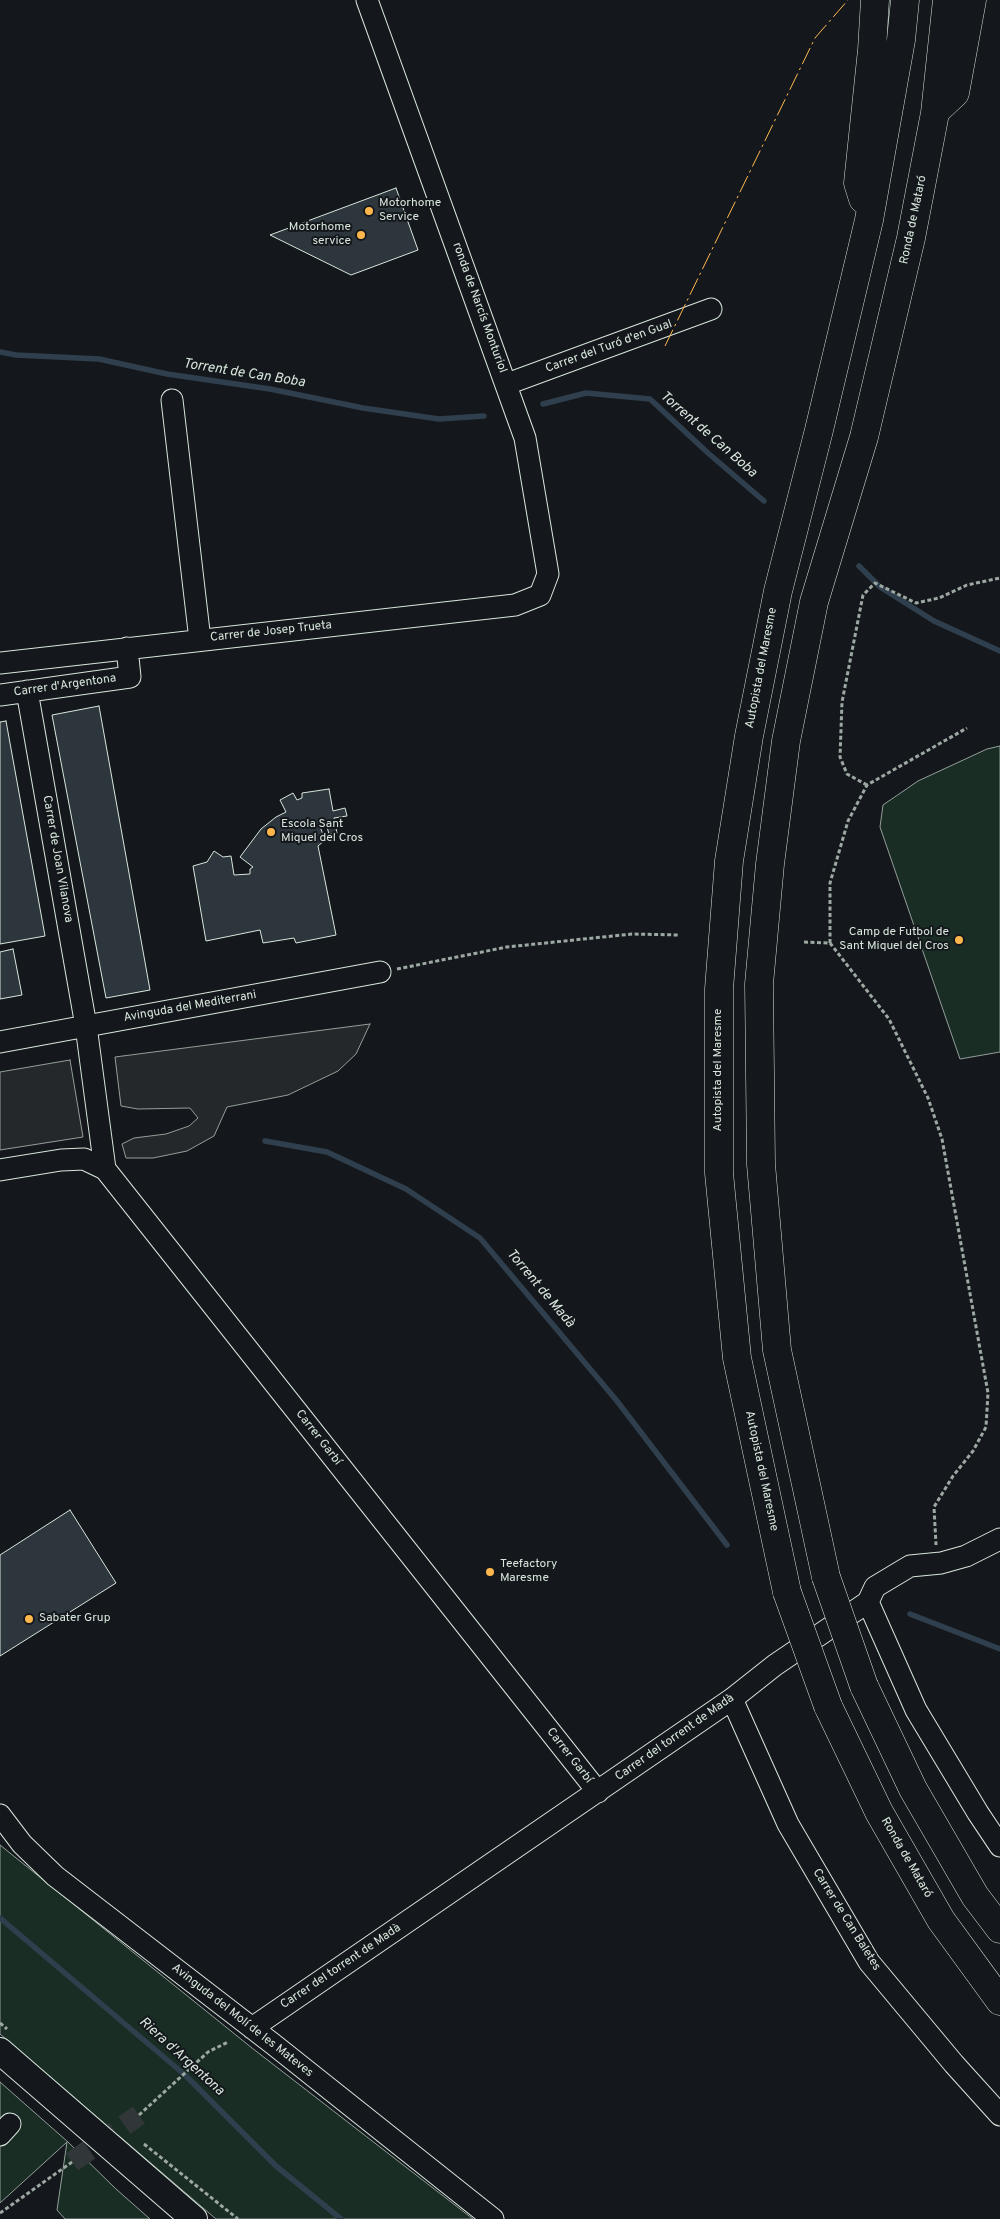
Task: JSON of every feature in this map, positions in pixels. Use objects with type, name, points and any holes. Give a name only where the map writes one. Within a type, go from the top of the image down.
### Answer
[{"type":"highway","points":[[869,220],[858,183],[872,50],[875,0]]},
{"type":"highway","points":[[869,220],[901,40],[905,0]]},
{"type":"highway","name":"Ronda de Mataró","points":[[947,0],[935,113],[911,238],[864,437],[814,602],[786,741],[770,864],[759,984],[761,1164],[777,1350],[826,1577],[864,1686],[913,1789],[975,1896],[1000,1929]]},
{"type":"highway","points":[[935,113],[955,93],[972,0]]},
{"type":"highway","name":"Autopista del Maresme","points":[[828,1706],[787,1592],[737,1358],[719,1173],[719,989],[729,861],[749,736],[778,591],[869,220]]},
{"type":"highway","name":"Ronda de Mataró","points":[[828,1706],[879,1812],[941,1920],[1000,2001]]},
{"type":"main road","points":[[0,2051],[194,2219]]},
{"type":"main road","points":[[0,2061],[180,2219]]},
{"type":"street","name":"ronda de Narcís Monturiol","points":[[368,0],[525,438],[548,574],[540,594]]},
{"type":"street","name":"Carrer del Turó d'en Gual","points":[[507,384],[711,309]]},
{"type":"street","points":[[172,400],[200,640]]},
{"type":"street","name":"Carrer de Josep Trueta","points":[[0,664],[515,605],[540,594]]},
{"type":"street","name":"Carrer d'Argentona","points":[[0,695],[130,677],[127,648]]},
{"type":"street","name":"Carrer de Joan Vilanova","points":[[27,691],[86,1026],[105,1168]]},
{"type":"street","name":"Avinguda del Mediterrani","points":[[0,1042],[380,972]]},
{"type":"street","points":[[0,1170],[61,1160],[84,1160],[105,1168]]},
{"type":"street","name":"Carrer Garbí","points":[[105,1168],[598,1792]]},
{"type":"street","name":"Carrer del torrent de Madà","points":[[252,2028],[732,1699],[775,1665],[868,1602],[876,1587],[910,1566],[941,1563],[966,1556],[1000,1539]]},
{"type":"street","points":[[868,1602],[916,1710],[1000,1846]]},
{"type":"street","name":"Carrer de Can Baletes","points":[[732,1699],[788,1824],[869,1962],[954,2064],[1000,2115]]},
{"type":"street","name":"Avinguda del Molí de les Mateves","points":[[0,1815],[22,1844],[55,1876],[252,2028],[493,2219]]},
{"type":"path","points":[[867,786],[847,774],[840,757],[842,702],[863,595],[875,583],[916,603],[939,598],[967,585],[1000,578]]},
{"type":"path","points":[[941,1563],[935,1540],[934,1507],[953,1476],[974,1452],[986,1428],[988,1393],[942,1139],[928,1098],[889,1019],[830,943],[830,884],[848,822],[867,786],[967,728]]},
{"type":"path","points":[[380,972],[507,947],[632,934],[678,935]]},
{"type":"path","points":[[804,942],[830,943]]},
{"type":"path","points":[[139,2115],[208,2052],[228,2042]]},
{"type":"path","points":[[0,2213],[72,2162]]},
{"type":"green space","name":"Camp de Futbol de Sant Miquel del Cros","points":[[1000,746],[1000,1052],[960,1059],[880,827],[883,805],[918,781],[987,749]]},
{"type":"green space","points":[[0,1845],[252,2048],[473,2219],[216,2219],[0,2034]]},
{"type":"green space","points":[[0,2082],[68,2142],[150,2219],[65,2219],[57,2210],[67,2142],[0,2203]]},
{"type":"shaded area","points":[[370,1024],[356,1054],[338,1071],[288,1095],[227,1107],[214,1136],[187,1151],[153,1158],[126,1158],[122,1144],[134,1138],[166,1134],[189,1126],[198,1118],[190,1108],[138,1109],[121,1106],[115,1057]]},
{"type":"shaded area","points":[[70,1060],[83,1137],[0,1150],[0,1072]]},
{"type":"building","name":"Motorhome Service","points":[[396,188],[418,250],[351,275],[270,235]]},
{"type":"building","points":[[99,706],[150,990],[106,998],[52,715]]},
{"type":"building","points":[[6,721],[45,936],[0,944],[0,722]]},
{"type":"building","points":[[329,789],[333,811],[345,808],[347,816],[334,818],[337,833],[329,834],[325,820],[318,821],[325,840],[318,846],[336,935],[296,943],[294,938],[263,943],[260,930],[206,941],[193,866],[207,862],[214,851],[223,857],[231,856],[234,875],[250,874],[250,869],[253,867],[240,857],[261,829],[286,812],[280,800],[293,793],[297,800],[302,798],[302,793]]},
{"type":"building","points":[[13,949],[22,995],[0,999],[0,952]]},
{"type":"building","name":"Sabater Grup","points":[[70,1510],[116,1583],[0,1656],[0,1555]]},
{"type":"waterway","name":"Torrent de Can Boba","points":[[0,352],[16,355],[99,359],[167,374],[270,389],[363,408],[439,419],[484,416]]},
{"type":"waterway","name":"Torrent de Can Boba","points":[[543,404],[586,393],[650,399],[708,453],[764,501]]},
{"type":"waterway","name":"Torrent de Can Boba","points":[[859,566],[880,587],[934,621],[1000,651]]},
{"type":"waterway","name":"Torrent de Madà","points":[[265,1141],[327,1152],[406,1189],[480,1238],[617,1401],[727,1545]]},
{"type":"waterway","name":"Torrent de Madà","points":[[910,1614],[1000,1649]]},
{"type":"waterway","name":"Riera d'Argentona","points":[[0,1918],[185,2075],[276,2166],[341,2219]]},
{"type":"tunnel","points":[[72,2162],[139,2115]]},
{"type":"power","points":[[665,346],[815,38],[848,0]]},
{"type":"place","name":"Motorhome Service","points":[[369,211]]},
{"type":"place","name":"Motorhome service","points":[[361,235]]},
{"type":"place","name":"Escola Sant Miquel del Cros","points":[[271,832]]},
{"type":"place","name":"Camp de Futbol de Sant Miquel del Cros","points":[[959,940]]},
{"type":"place","name":"Teefactory Maresme","points":[[490,1572]]},
{"type":"place","name":"Sabater Grup","points":[[29,1619]]}]
